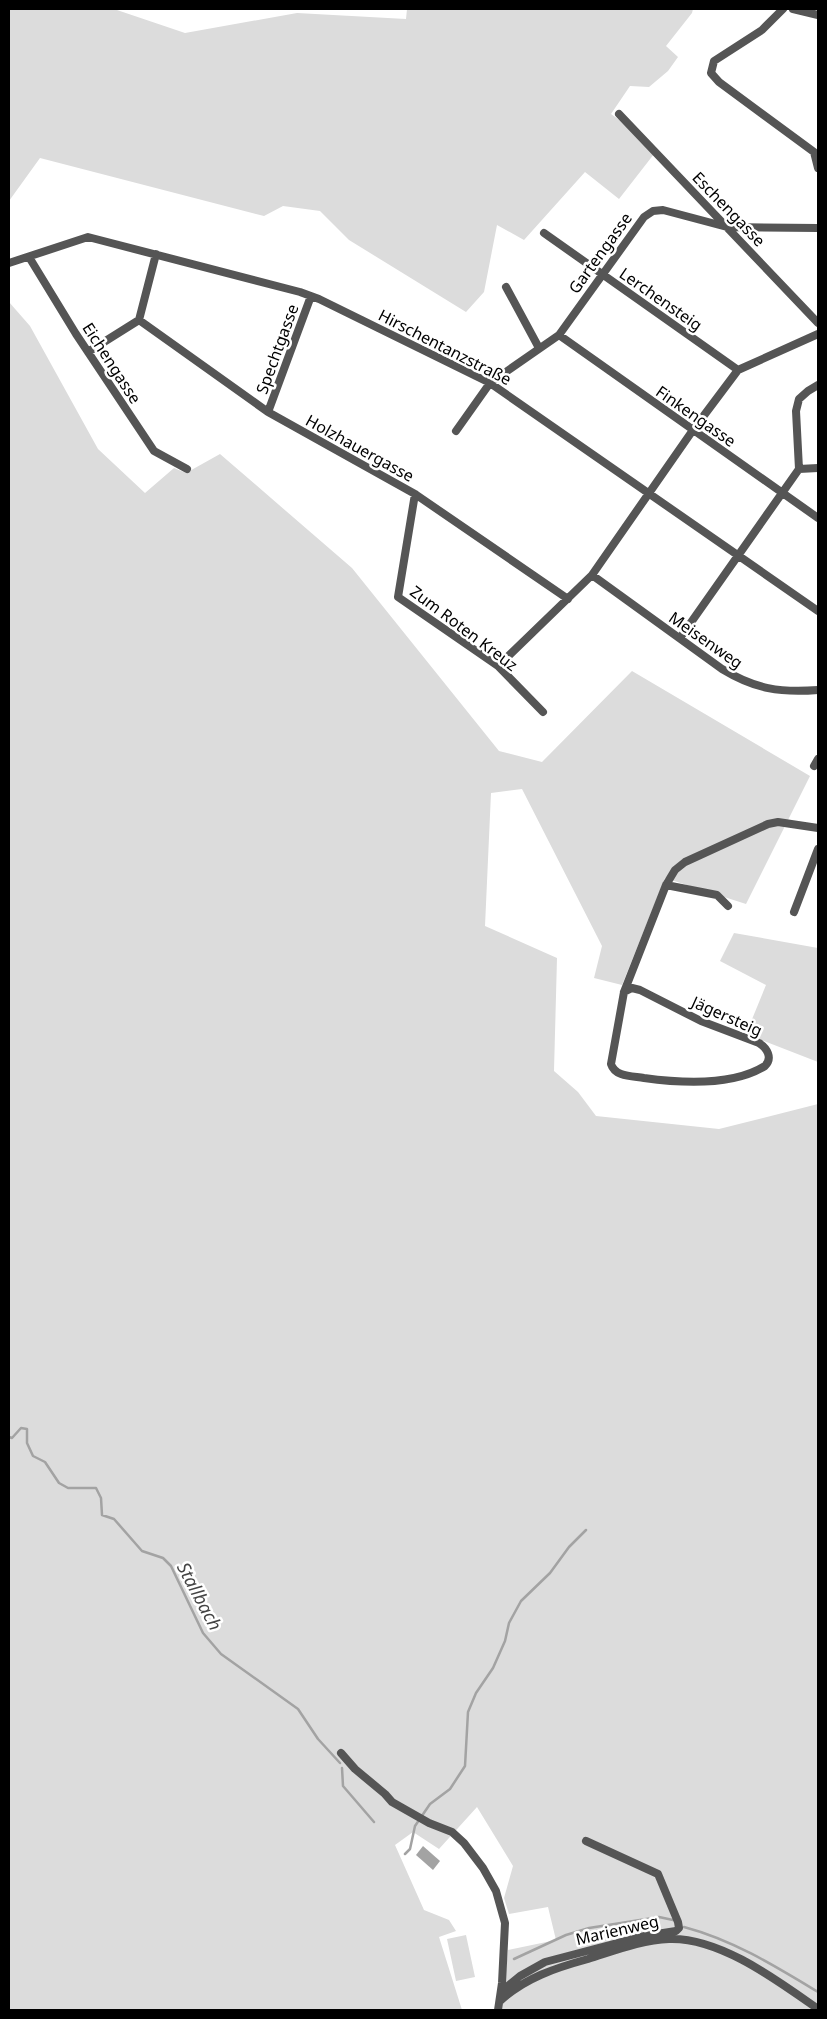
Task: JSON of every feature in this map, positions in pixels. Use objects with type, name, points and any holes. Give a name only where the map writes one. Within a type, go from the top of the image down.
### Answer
[{"type":"street","points":[[783,9],[762,30],[714,61],[711,72],[719,82],[816,153],[818,168]]},
{"type":"street","points":[[793,9],[818,15]]},
{"type":"street","name":"Eschengasse","points":[[619,114],[818,322]]},
{"type":"street","name":"Gartengasse","points":[[490,383],[559,335],[644,216],[652,211],[663,210],[727,227],[818,228]]},
{"type":"street","name":"Lerchensteig","points":[[544,233],[738,370]]},
{"type":"street","name":"Hirschentanzstraße","points":[[9,263],[88,237],[311,296],[490,383],[818,611]]},
{"type":"street","points":[[88,352],[139,320],[156,254]]},
{"type":"street","name":"Eichengasse","points":[[28,257],[154,451],[187,469]]},
{"type":"street","points":[[506,286],[539,348]]},
{"type":"street","name":"Spechtgasse","points":[[268,412],[311,296]]},
{"type":"street","name":"Holzhauergasse","points":[[139,320],[268,412],[415,494],[568,600]]},
{"type":"street","points":[[498,666],[592,575],[693,430],[738,370],[818,334]]},
{"type":"street","name":"Finkengasse","points":[[559,335],[818,518]]},
{"type":"street","points":[[456,431],[490,383]]},
{"type":"street","points":[[680,638],[799,469],[796,411],[799,399],[818,385]]},
{"type":"street","points":[[799,469],[818,468]]},
{"type":"street","name":"Zum Roten Kreuz","points":[[415,494],[398,597],[498,666],[543,712]]},
{"type":"street","name":"Meisenweg","points":[[592,575],[722,670],[748,684],[792,691],[818,690]]},
{"type":"street","points":[[624,992],[666,885],[675,870],[682,863],[755,828],[778,822],[818,828]]},
{"type":"street","points":[[794,912],[818,848]]},
{"type":"street","points":[[666,885],[717,895],[728,906]]},
{"type":"street","name":"Jägersteig","points":[[632,988],[640,990],[701,1020],[759,1043],[767,1052],[769,1060],[761,1068],[739,1076],[677,1082],[623,1075],[611,1067],[624,992],[632,988]]},
{"type":"street","points":[[342,1753],[354,1769],[392,1802],[452,1832],[464,1842],[483,1868],[496,1891],[506,1923],[498,2010]]},
{"type":"street","name":"Marienweg","points":[[500,2001],[509,1985],[526,1972],[545,1962],[644,1936],[679,1929],[678,1922],[658,1874],[586,1841]]},
{"type":"street","points":[[500,2001],[514,1989],[532,1978],[553,1970],[634,1945],[680,1939],[702,1943],[734,1956],[784,1985],[818,2009]]},
{"type":"shaded area","points":[[9,9],[114,9],[185,33],[297,13],[406,19],[407,9],[693,9],[692,13],[666,46],[678,57],[668,71],[649,87],[630,86],[611,114],[625,124],[654,154],[619,199],[585,172],[524,240],[497,225],[484,292],[466,312],[349,240],[320,211],[283,206],[264,216],[40,158],[9,201]]},
{"type":"shaded area","points":[[9,302],[30,326],[98,449],[145,493],[174,468],[186,473],[220,454],[352,568],[499,751],[542,762],[632,671],[810,776],[746,904],[665,878],[622,985],[594,978],[602,946],[522,789],[491,793],[485,926],[557,958],[554,1071],[578,1092],[596,1116],[719,1129],[818,1104],[818,2010],[502,2010],[508,1950],[556,1940],[548,1907],[509,1914],[504,1898],[513,1866],[477,1807],[439,1849],[413,1832],[395,1845],[424,1910],[449,1920],[456,1931],[439,1937],[462,2010],[9,2010]]},
{"type":"shaded area","points":[[734,933],[818,948],[818,1062],[746,1034],[766,985],[720,961]]},
{"type":"shaded area","points":[[423,1846],[440,1861],[433,1870],[416,1855]]},
{"type":"shaded area","points":[[466,1935],[475,1977],[456,1981],[447,1939]]},
{"type":"waterway","name":"Stallbach","points":[[9,1437],[12,1438],[21,1428],[27,1429],[27,1443],[33,1456],[45,1462],[59,1483],[68,1488],[96,1488],[101,1498],[102,1515],[114,1519],[142,1551],[163,1558],[171,1566],[203,1633],[221,1654],[298,1709],[318,1739],[340,1763]]},
{"type":"waterway","points":[[405,1854],[410,1849],[415,1826],[430,1804],[450,1789],[465,1766],[468,1712],[476,1693],[493,1668],[505,1641],[509,1623],[521,1601],[550,1573],[569,1547],[586,1530]]},
{"type":"waterway","name":"Stallbach","points":[[342,1768],[343,1786],[374,1822]]},
{"type":"waterway","points":[[514,1959],[566,1935],[589,1928],[659,1917],[673,1920]]},
{"type":"waterway","points":[[684,1927],[737,1946],[770,1963],[818,1992]]}]
